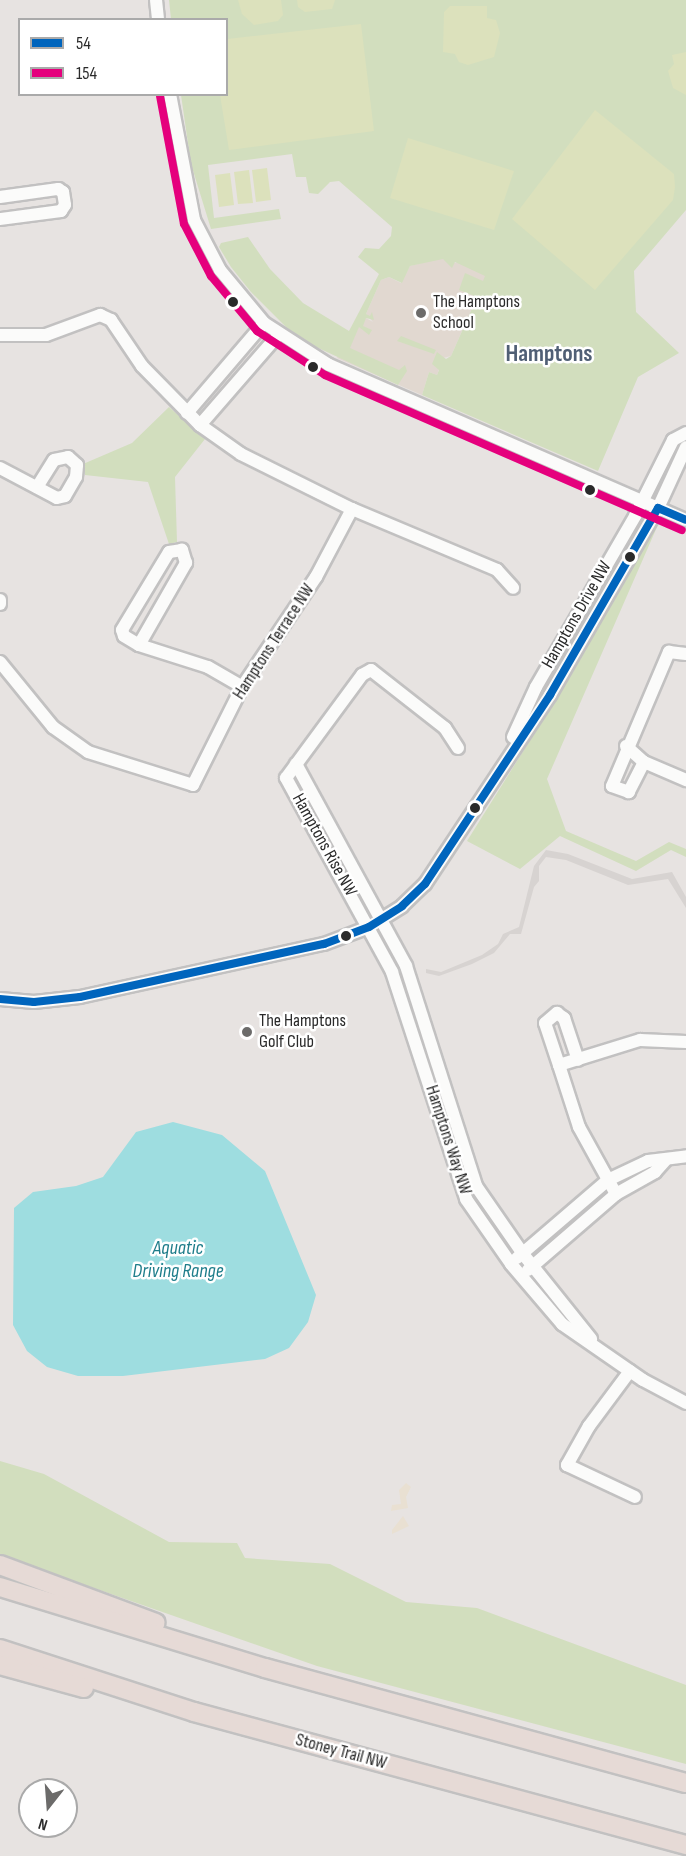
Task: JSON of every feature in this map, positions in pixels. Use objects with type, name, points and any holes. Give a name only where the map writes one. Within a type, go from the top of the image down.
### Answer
[{"type":"highway","points":[[0,1565],[251,1655],[268,1669]]},
{"type":"highway","points":[[0,1587],[268,1669],[686,1783]]},
{"type":"highway","name":"Stoney Trail NW","points":[[0,1649],[194,1712],[686,1845]]},
{"type":"highway","points":[[0,1665],[146,1704],[194,1712]]},
{"type":"highway","points":[[508,1797],[610,1836],[686,1856]]},
{"type":"street","points":[[156,0],[158,18]]},
{"type":"street","points":[[170,96],[194,220],[220,270],[264,323],[347,373],[686,520]]},
{"type":"street","points":[[0,197],[58,189],[63,192],[65,206],[60,211],[0,219]]},
{"type":"street","points":[[0,335],[46,335],[100,315],[111,320],[141,366],[200,424],[241,454],[352,508],[497,570],[513,588]]},
{"type":"street","points":[[188,413],[264,323]]},
{"type":"street","points":[[200,424],[279,334]]},
{"type":"street","name":"Hamptons Drive NW","points":[[502,763],[536,687],[642,502],[673,440],[686,433]]},
{"type":"street","name":"Hamptons Drive NW","points":[[0,999],[34,1002],[80,998],[324,944],[369,927],[383,919],[425,884],[502,763],[550,695],[658,508],[686,447]]},
{"type":"street","points":[[0,468],[37,487]]},
{"type":"street","name":"Hamptons Terrace NW","points":[[0,662],[53,727],[88,752],[193,785],[242,687],[316,578],[352,508]]},
{"type":"street","points":[[139,645],[186,563],[182,550],[169,552],[122,630],[124,636],[139,645],[208,667],[242,687]]},
{"type":"street","points":[[644,762],[632,788],[616,790],[611,782],[669,652],[686,654]]},
{"type":"street","name":"Hamptons Rise NW","points":[[369,927],[286,778],[362,675],[371,670],[445,728],[458,748]]},
{"type":"street","points":[[626,746],[644,762],[686,780]]},
{"type":"street","name":"Hamptons Rise NW","points":[[296,764],[383,919]]},
{"type":"street","points":[[327,848],[341,841]]},
{"type":"street","name":"Hamptons Way NW","points":[[383,919],[406,966],[466,1200],[520,1276],[562,1324],[630,1371],[686,1403]]},
{"type":"street","name":"Hamptons Way NW","points":[[369,927],[392,972],[476,1186],[523,1254],[599,1350]]},
{"type":"street","points":[[578,1060],[564,1018],[557,1013],[545,1023],[579,1127],[616,1194]]},
{"type":"street","points":[[559,1065],[640,1040],[686,1042]]},
{"type":"street","points":[[511,1264],[608,1180],[648,1161],[665,1161],[686,1156]]},
{"type":"street","points":[[520,1276],[616,1194],[655,1172],[665,1161]]},
{"type":"street","points":[[630,1371],[589,1426],[567,1465],[635,1497]]},
{"type":"shaded area","name":"The Hamptons School","points":[[441,258],[453,263],[494,258],[451,356],[443,358],[437,375],[429,372],[422,395],[337,358],[349,331],[366,318],[373,322],[366,314],[381,280],[389,277],[401,283],[410,266]]},
{"type":"shaded area","points":[[546,850],[568,854],[632,879],[672,872],[686,897],[686,908],[668,879],[628,885],[566,860],[546,857],[539,866],[539,881],[534,887],[521,934],[510,934],[494,953],[472,964],[439,976],[426,973],[426,969],[441,972],[482,955],[498,944],[503,934],[519,927],[534,866]]},
{"type":"green space","points":[[169,0],[686,0],[686,210],[634,271],[636,312],[679,353],[638,377],[598,471],[422,395],[429,372],[437,375],[439,370],[432,364],[437,352],[446,359],[451,356],[477,297],[459,290],[465,273],[483,281],[485,276],[455,262],[452,268],[443,259],[410,266],[402,283],[389,277],[381,280],[366,314],[370,316],[372,312],[374,320],[366,318],[363,326],[372,330],[369,335],[359,327],[350,348],[399,370],[405,365],[407,371],[398,385],[314,346],[287,328],[251,292],[231,267],[219,247],[221,243],[248,237],[270,269],[303,303],[349,331],[379,274],[358,257],[365,248],[379,249],[391,236],[392,227],[339,181],[330,182],[318,194],[309,193],[306,177],[296,177],[292,154],[208,165],[214,218],[279,209],[281,219],[211,229],[191,164],[181,96],[228,96],[228,18],[171,18]]},
{"type":"green space","points":[[238,0],[281,0],[283,15],[278,21],[254,25],[242,14]]},
{"type":"green space","points":[[297,0],[335,0],[332,9],[305,12],[298,7]]},
{"type":"green space","points":[[450,6],[487,6],[487,18],[496,20],[500,33],[494,57],[468,65],[459,62],[455,54],[443,52],[444,12]]},
{"type":"green space","points":[[361,24],[374,131],[229,150],[220,96],[228,96],[228,39]]},
{"type":"green space","points":[[686,52],[686,95],[673,88],[668,71],[674,64],[672,55]]},
{"type":"green space","points":[[595,110],[674,174],[675,187],[673,200],[595,290],[512,219]]},
{"type":"green space","points":[[408,138],[514,171],[494,230],[390,198]]},
{"type":"green space","points":[[267,168],[271,200],[256,202],[252,170]]},
{"type":"green space","points":[[249,170],[253,203],[238,204],[234,172]]},
{"type":"green space","points":[[230,173],[234,205],[219,207],[215,175]]},
{"type":"green space","points":[[401,336],[436,350],[434,354],[397,341]]},
{"type":"green space","points":[[169,407],[205,439],[175,477],[177,542],[169,544],[148,482],[85,475],[83,464],[132,443]]},
{"type":"green space","points":[[657,527],[547,779],[566,831],[636,861],[669,842],[686,849],[686,857],[671,850],[636,871],[560,836],[520,869],[467,841],[567,681],[651,528]]},
{"type":"green space","points":[[0,1461],[44,1474],[169,1542],[237,1543],[245,1558],[330,1564],[406,1602],[477,1608],[686,1685],[686,1764],[317,1666],[11,1559],[0,1554]]},
{"type":"sand","points":[[406,1483],[411,1487],[406,1497],[408,1508],[391,1511],[392,1505],[401,1504],[399,1490]]},
{"type":"sand","points":[[403,1516],[409,1526],[392,1534],[392,1530]]},
{"type":"water","name":"Aquatic Driving Range","points":[[173,1122],[222,1135],[265,1171],[316,1295],[308,1322],[289,1348],[265,1359],[123,1376],[78,1376],[47,1367],[27,1351],[13,1325],[14,1208],[33,1192],[76,1186],[103,1177],[136,1132]]},
{"type":"transit line","name":"154","points":[[160,96],[184,224],[211,276],[257,331],[325,375],[682,530]]},
{"type":"transit line","name":"54","points":[[0,999],[34,1002],[80,997],[324,944],[369,927],[402,906],[425,884],[550,695],[658,508],[686,520]]},
{"type":"place","name":"The Hamptons School","points":[[421,313]]},
{"type":"place","name":"The Hamptons Golf Club","points":[[247,1032]]},
{"type":"district","name":"Hamptons","points":[[549,354]]}]
